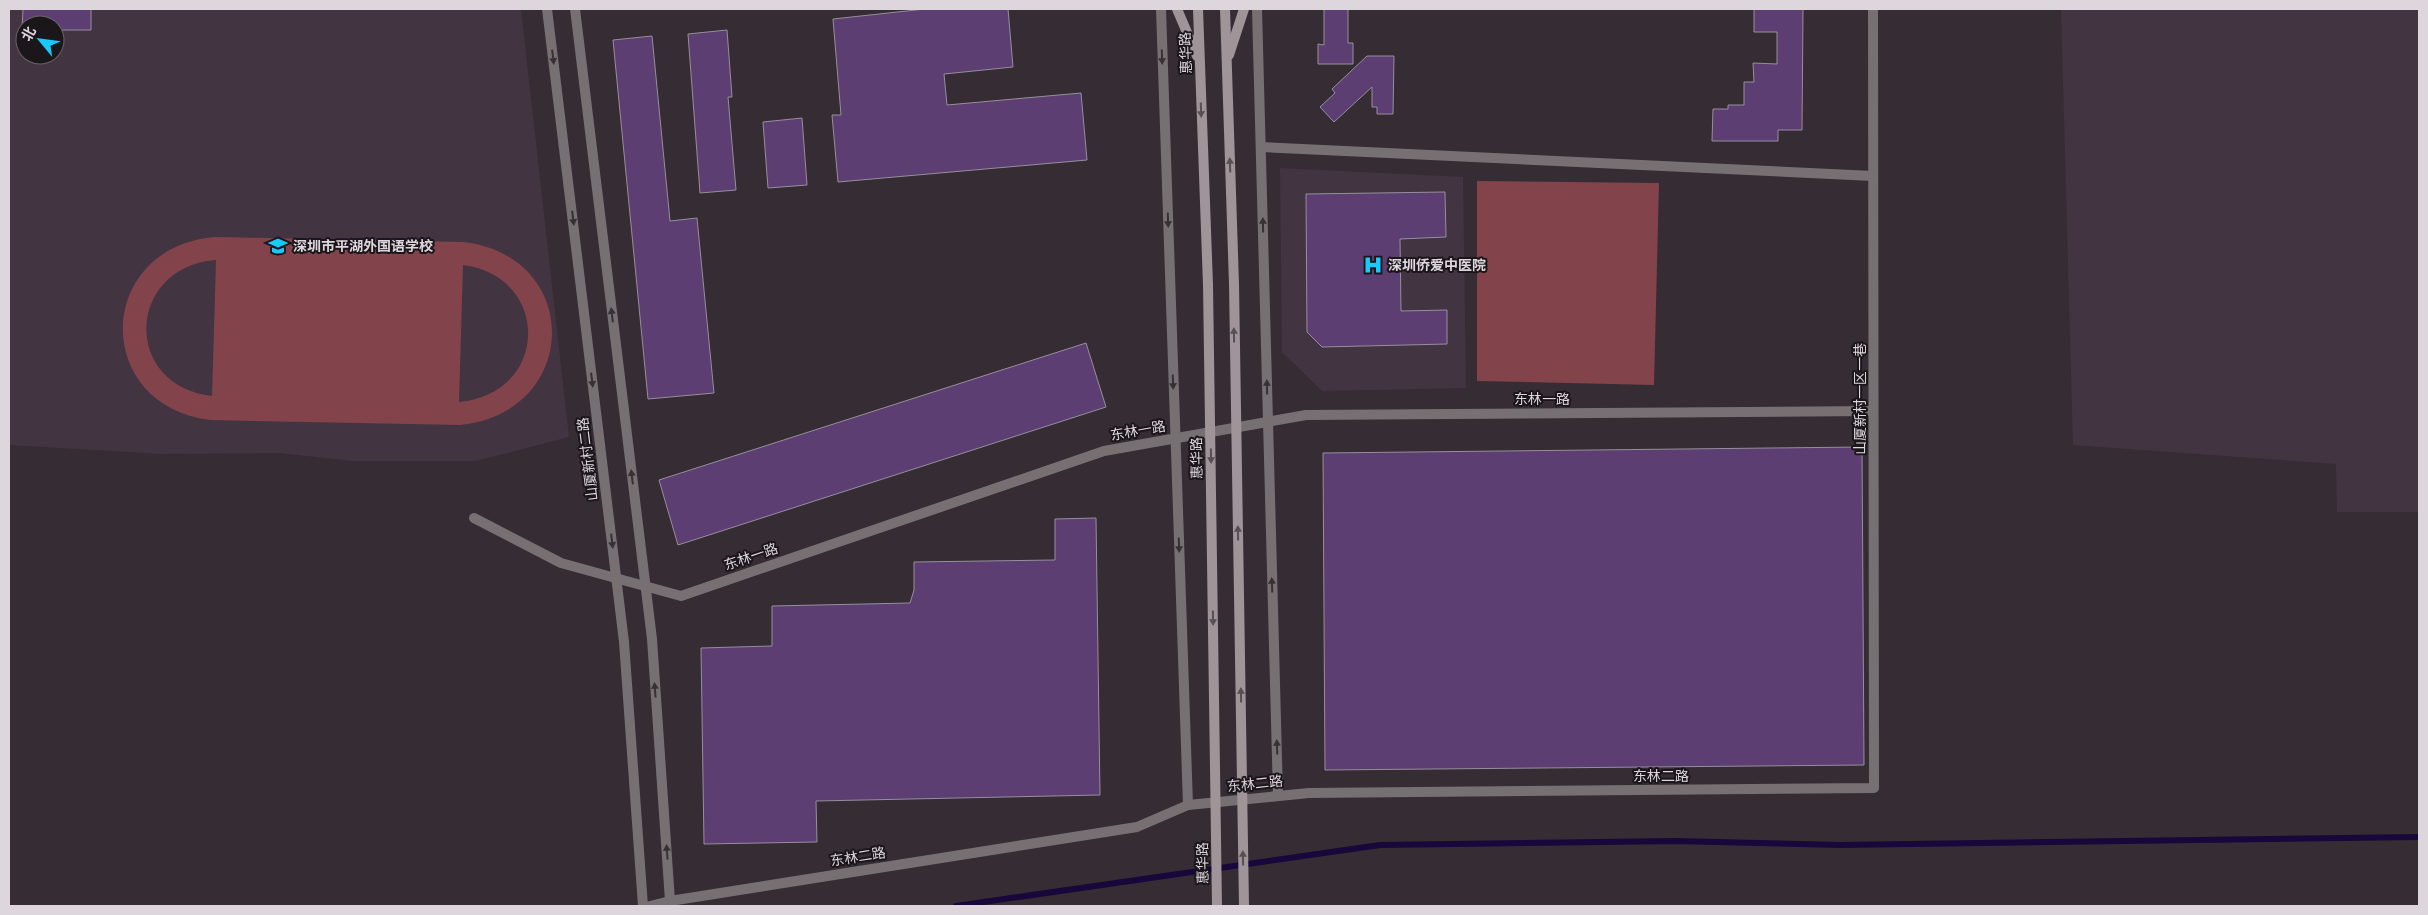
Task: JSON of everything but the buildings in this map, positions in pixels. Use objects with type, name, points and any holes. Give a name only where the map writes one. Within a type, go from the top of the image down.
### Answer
[{"type":"main road","points":[[1176,9],[1200,63]]},
{"type":"main road","name":"惠华路","points":[[1198,9],[1208,285],[1217,906]]},
{"type":"main road","points":[[1225,9],[1234,284],[1244,906]]},
{"type":"main road","points":[[1227,64],[1244,9]]},
{"type":"street","name":"山厦新村二路","points":[[547,9],[624,642],[642,906]]},
{"type":"street","points":[[575,9],[652,639],[670,901]]},
{"type":"street","points":[[1160,9],[1188,805]]},
{"type":"street","points":[[1257,9],[1278,796]]},
{"type":"street","name":"山厦新村一区一巷","points":[[1873,9],[1874,788]]},
{"type":"street","points":[[1261,147],[1873,176]]},
{"type":"street","name":"东林一路","points":[[474,518],[561,562],[681,596],[1104,451],[1306,415],[1873,411]]},
{"type":"street","name":"东林二路","points":[[650,906],[670,901],[1137,826],[1188,805],[1309,793],[1415,790],[1874,788]]},
{"type":"shaded area","name":"深圳市平湖外国语学校","points":[[9,9],[521,9],[569,437],[476,461],[353,461],[279,453],[162,454],[9,445]]},
{"type":"shaded area","points":[[2061,9],[2419,9],[2419,512],[2337,512],[2336,464],[2073,445]]},
{"type":"shaded area","name":"深圳侨爱中医院","points":[[1280,168],[1463,177],[1466,388],[1322,391],[1282,352]]},
{"type":"shaded area","points":[[1477,181],[1659,183],[1654,385],[1477,381]]},
{"type":"shaded area","points":[[215,237],[464,242],[503,254],[531,275],[547,303],[552,335],[546,366],[528,393],[500,414],[460,425],[210,420],[171,408],[144,386],[128,358],[123,327],[129,295],[147,268],[175,247]],"holes":[[[216,260],[212,396],[183,388],[162,372],[150,351],[146,327],[151,304],[164,283],[186,268]],[[463,265],[492,274],[513,290],[525,312],[528,335],[523,358],[510,379],[489,394],[459,402]]]},
{"type":"waterway","points":[[956,906],[1380,845],[1675,841],[1840,845],[2419,837]]},
{"type":"place","name":"深圳市平湖外国语学校","points":[[278,246]]},
{"type":"place","name":"深圳侨爱中医院","points":[[1373,265]]}]
